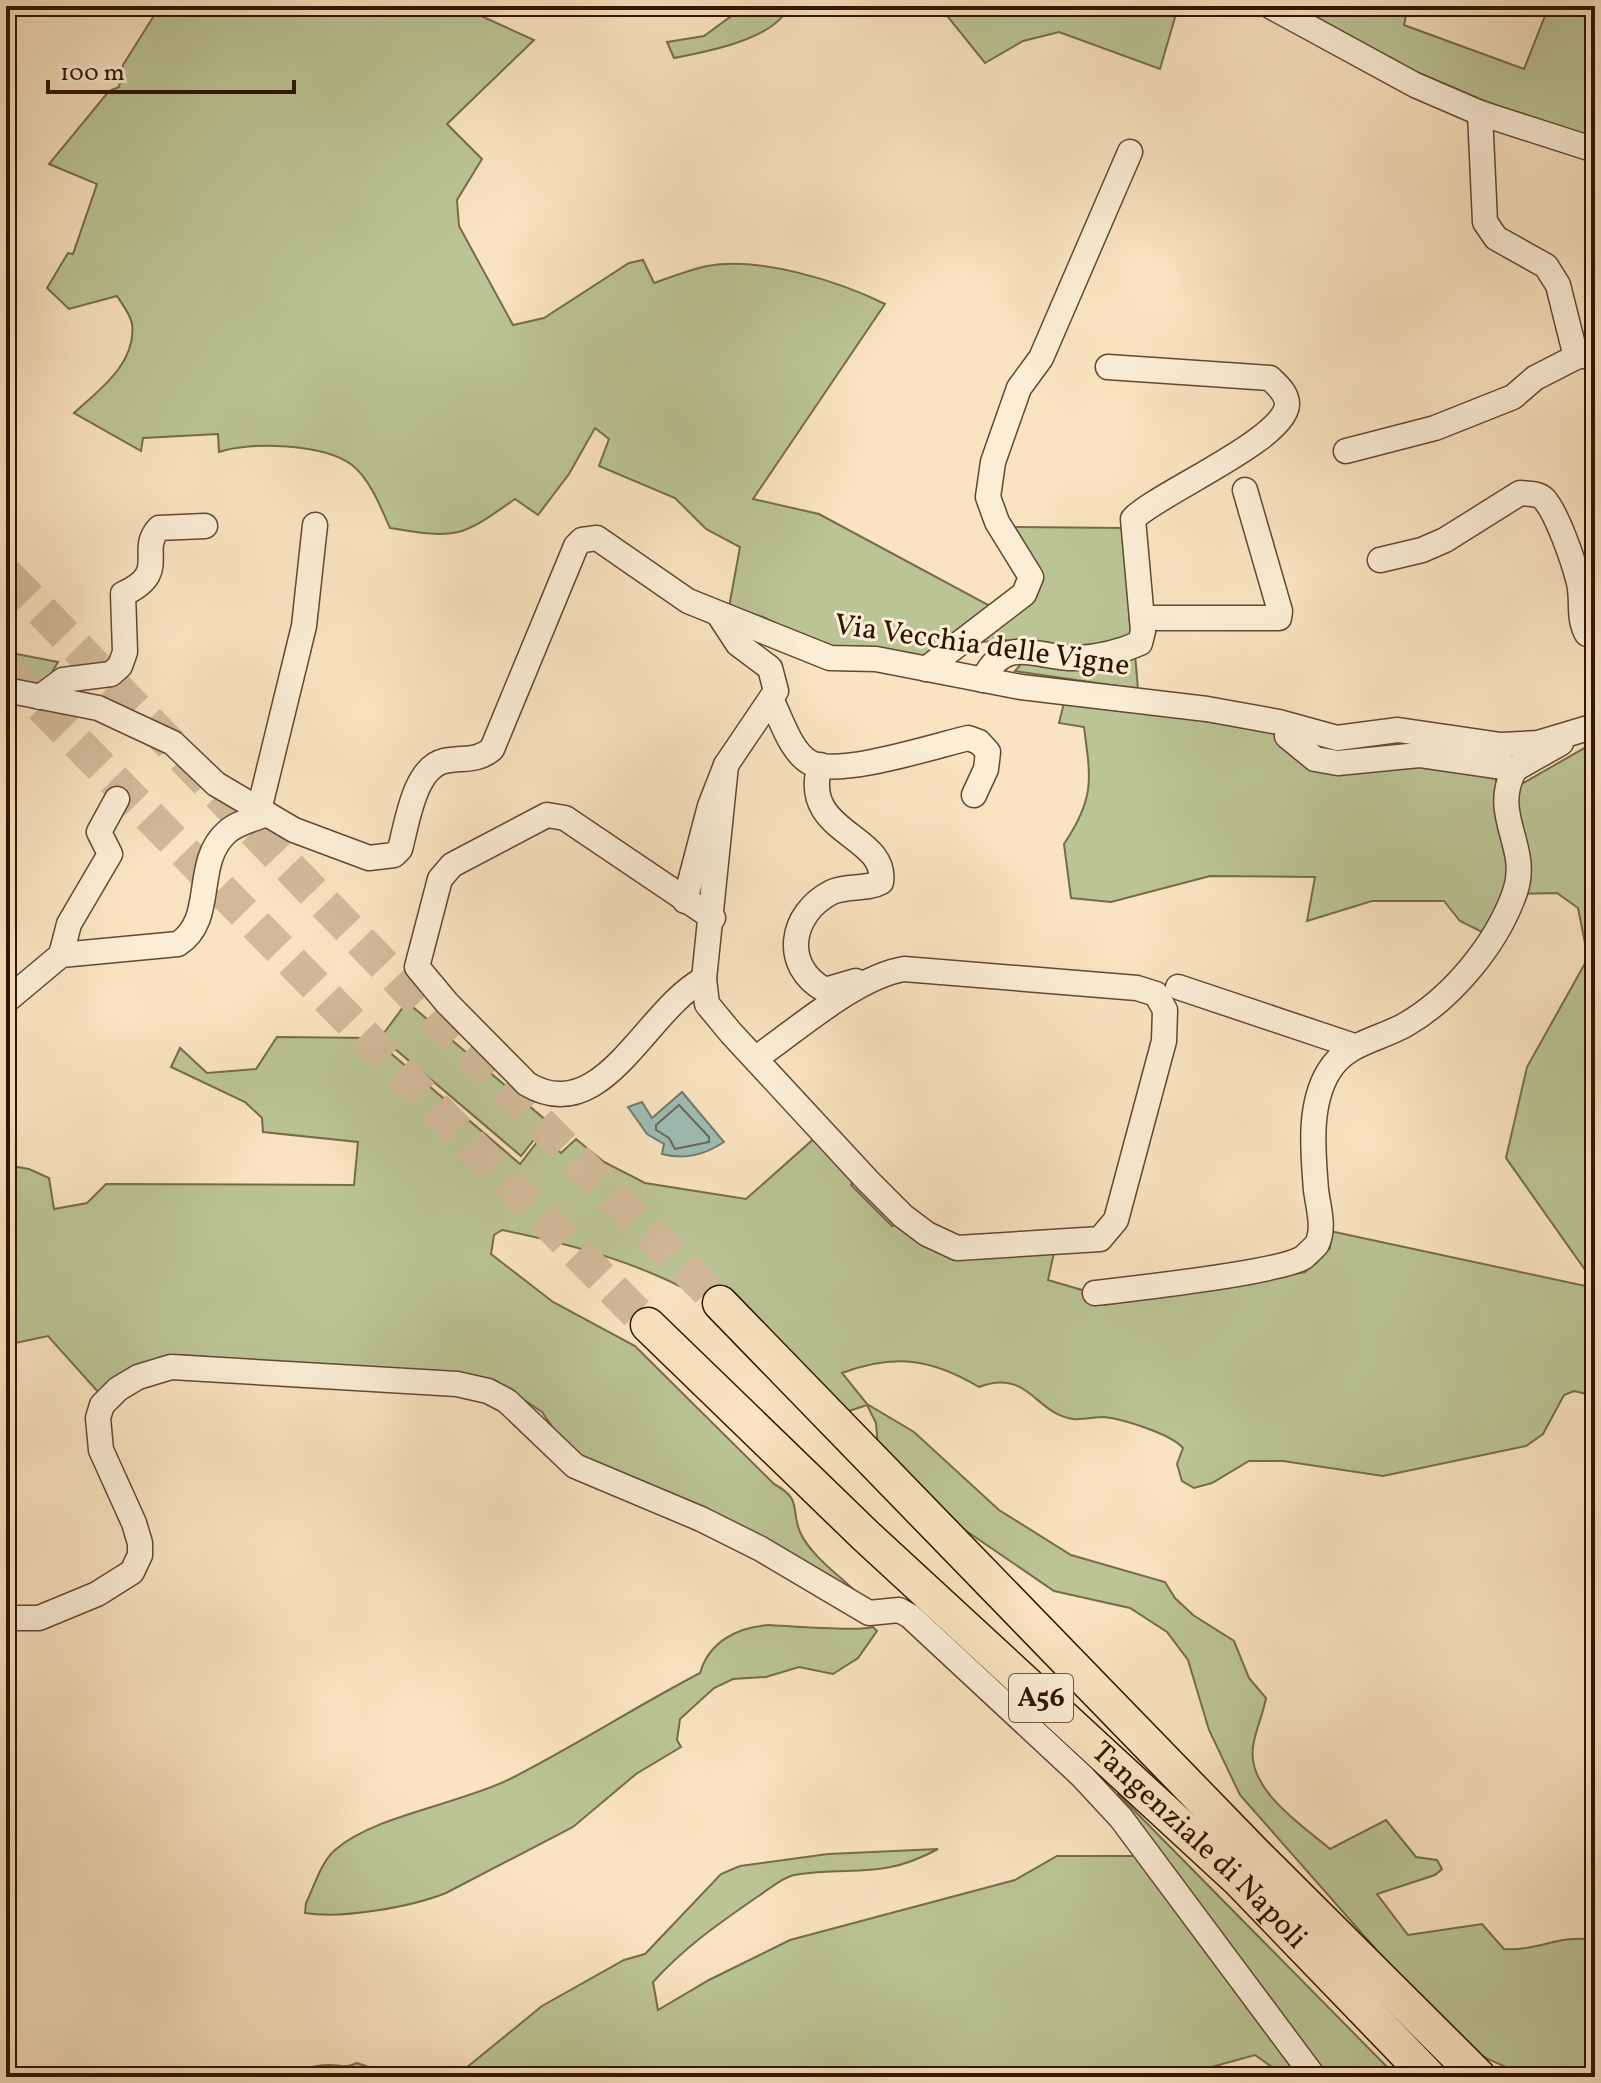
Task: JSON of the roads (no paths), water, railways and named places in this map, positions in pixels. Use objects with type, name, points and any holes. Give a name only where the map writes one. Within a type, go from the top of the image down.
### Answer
[{"type":"highway","name":"Tangenziale di Napoli","points":[[720,1303],[1253,1852],[1479,2077]]},
{"type":"highway","name":"Tangenziale di Napoli","points":[[648,1325],[866,1536],[1239,1880],[1429,2077]]},
{"type":"street","points":[[1270,6],[1415,85],[1480,113],[1595,150]]},
{"type":"street","points":[[1346,451],[1435,428],[1500,402],[1585,355],[1558,285],[1546,266],[1496,238],[1485,222],[1480,113]]},
{"type":"street","points":[[926,669],[1024,594],[1031,577],[997,522],[988,497],[993,462],[1019,388],[1043,355],[1130,152]]},
{"type":"street","points":[[983,680],[998,658],[1018,651],[1076,658],[1119,652],[1140,643],[1142,618],[1133,519],[1140,510],[1175,493],[1245,448],[1282,417],[1287,404],[1281,389],[1270,378],[1108,367]]},
{"type":"street","points":[[1142,618],[1279,618],[1280,611],[1245,490]]},
{"type":"street","points":[[1380,560],[1422,550],[1520,493],[1543,497],[1579,581],[1582,625],[1587,634],[1595,636]]},
{"type":"street","points":[[6,1001],[61,955],[178,944],[191,935],[198,924],[207,860],[216,843],[229,830],[263,812],[304,626],[315,525]]},
{"type":"street","points":[[40,697],[63,680],[111,674],[120,666],[125,652],[123,594],[140,586],[150,574],[154,533],[159,528],[205,526]]},
{"type":"street","name":"Via Vecchia delle Vigne","points":[[6,690],[98,708],[173,743],[216,784],[294,830],[369,858],[394,855],[400,849],[421,782],[433,766],[442,761],[477,758],[492,749],[569,560],[582,540],[597,538],[688,601],[758,627],[820,656],[876,659],[983,680],[1207,709],[1279,722],[1337,738],[1398,730],[1501,745],[1538,743],[1588,728]]},
{"type":"street","points":[[685,901],[710,806],[726,765],[772,701],[775,681],[770,668],[738,644],[719,615]]},
{"type":"street","points":[[772,701],[800,755],[820,765],[879,760],[968,738],[979,742],[988,752],[986,769],[974,795]]},
{"type":"street","points":[[1095,1293],[1190,1280],[1302,1259],[1317,1243],[1320,1221],[1314,1123],[1319,1095],[1338,1058],[1354,1046],[1376,1040],[1436,1006],[1458,984],[1516,890],[1515,840],[1504,813],[1506,785],[1515,769],[1588,728]]},
{"type":"street","points":[[1287,736],[1315,759],[1338,763],[1419,755],[1515,769]]},
{"type":"street","points":[[726,765],[713,918],[704,979],[707,1004],[756,1058],[894,1208],[927,1234],[957,1248],[1100,1239],[1107,1234],[1116,1220],[1164,1041],[1165,1010],[1156,994],[1137,988],[904,969],[889,971],[866,984],[756,1058]]},
{"type":"street","points":[[820,765],[815,796],[825,813],[878,863],[882,875],[881,882],[875,885],[851,886],[819,899],[793,943],[794,957],[816,985],[825,990],[854,980],[866,984]]},
{"type":"street","points":[[61,955],[69,924],[110,854],[99,832],[117,799]]},
{"type":"street","points":[[704,979],[689,987],[667,1008],[591,1089],[565,1095],[543,1094],[527,1084],[447,1003],[417,967],[440,879],[452,865],[547,815],[565,818],[713,918]]},
{"type":"street","points":[[1178,987],[1354,1046]]},
{"type":"street","points":[[6,1618],[39,1618],[97,1594],[132,1572],[140,1555],[140,1543],[101,1450],[97,1427],[102,1405],[118,1389],[138,1377],[171,1367],[225,1368],[457,1384],[498,1394],[575,1466],[749,1543],[869,1613],[899,1610],[910,1616],[1082,1776],[1121,1818],[1314,2077]]},
{"type":"water","points":[[682,1092],[724,1142],[694,1155],[662,1154],[664,1144],[647,1134],[628,1107],[642,1102],[652,1118]]},
{"type":"tunnel","points":[[6,574],[435,1018],[720,1303]]},
{"type":"tunnel","points":[[6,670],[648,1325]]}]
